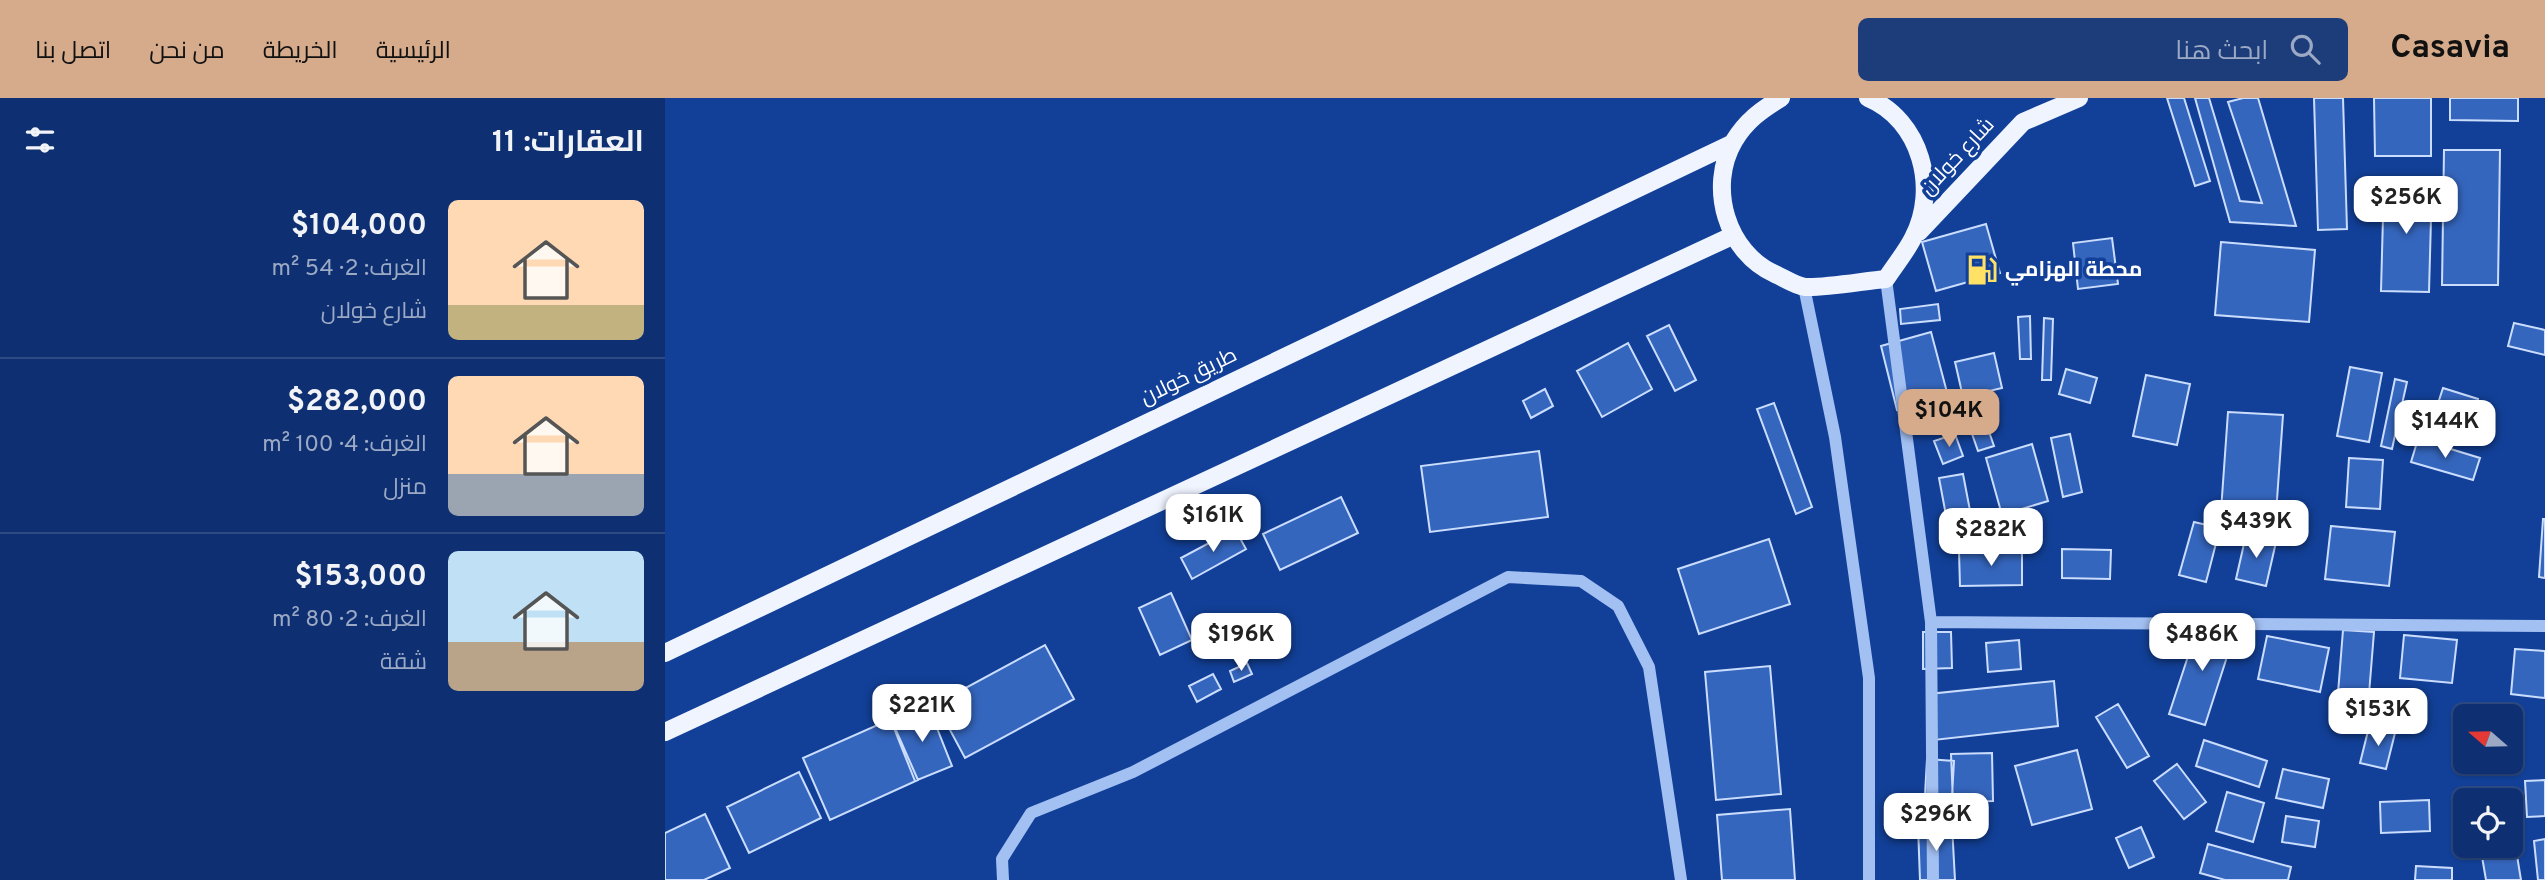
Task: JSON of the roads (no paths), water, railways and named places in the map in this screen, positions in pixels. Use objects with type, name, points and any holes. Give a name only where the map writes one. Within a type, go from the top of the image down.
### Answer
[{"type":"main road","points":[[1781,98],[1756,113],[1733,143],[1723,173],[1723,205],[1732,236],[1760,268],[1804,287],[1886,279],[1914,237],[1924,208],[1925,177],[1917,148],[1900,122],[1877,102],[1868,98]]},
{"type":"main road","name":"شارع خولان","points":[[1914,237],[2023,122],[2079,98]]},
{"type":"main road","name":"طريق خولان","points":[[665,653],[1733,143]]},
{"type":"main road","points":[[665,732],[1732,236]]},
{"type":"street","points":[[1886,279],[1931,622],[1933,880]]},
{"type":"street","points":[[1804,287],[1835,437],[1869,678],[1869,880]]},
{"type":"street","points":[[1003,880],[1002,859],[1031,813],[1133,772],[1508,578],[1581,581],[1618,606],[1649,667],[1682,880]]},
{"type":"street","points":[[1931,622],[2545,626]]},
{"type":"place","name":"محطة الهزامي","points":[[1982,270]]}]
